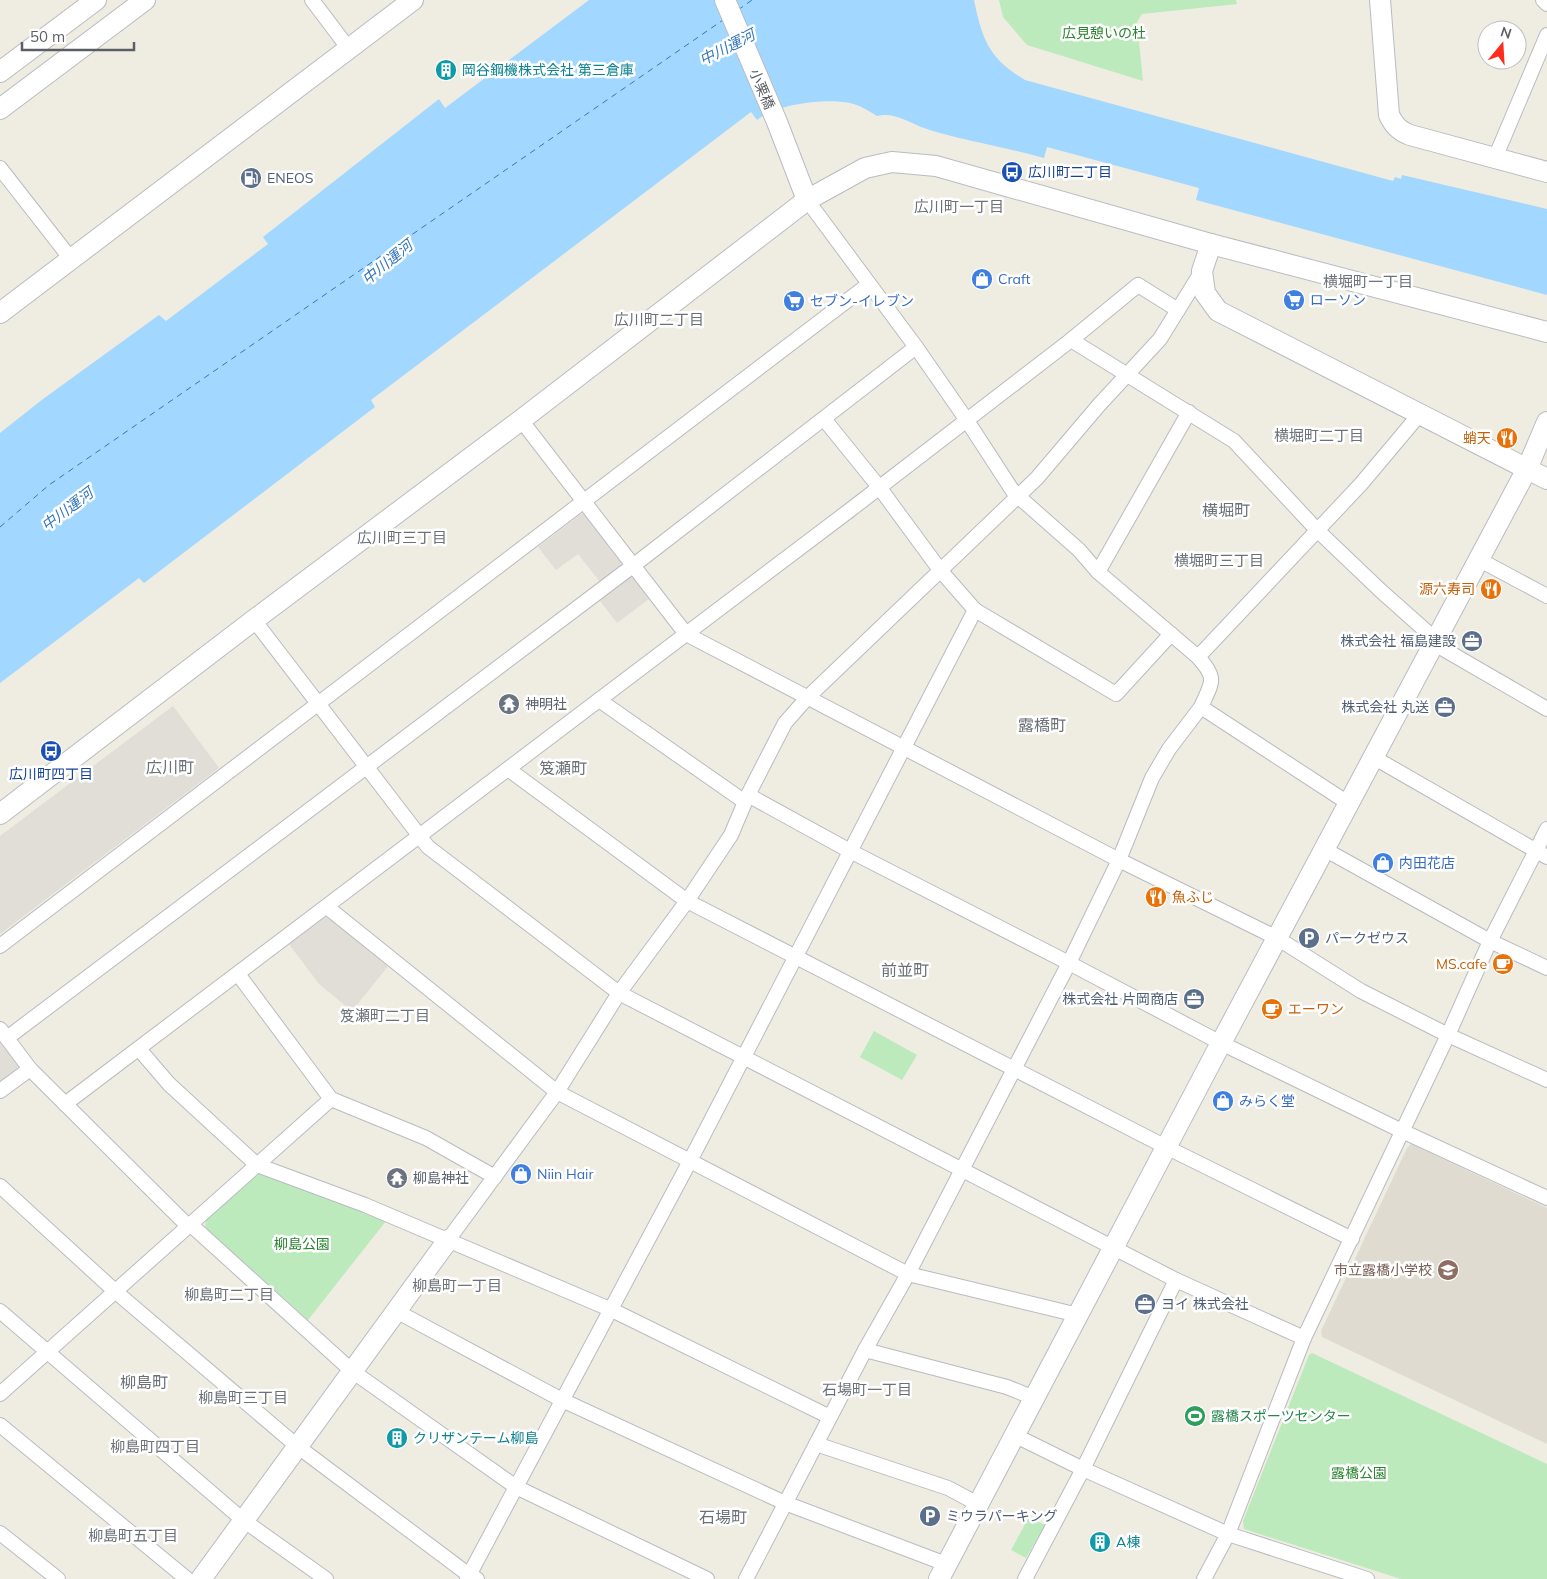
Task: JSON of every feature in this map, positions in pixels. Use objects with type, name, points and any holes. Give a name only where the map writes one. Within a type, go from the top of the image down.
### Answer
[{"type":"street","points":[[0,72],[96,0]]},
{"type":"street","points":[[0,109],[145,0]]},
{"type":"street","points":[[312,0],[349,49]]},
{"type":"street","points":[[0,313],[413,0]]},
{"type":"street","name":"小栗橋","points":[[725,0],[777,122],[807,200]]},
{"type":"street","points":[[1381,0],[1389,115],[1393,124],[1410,136],[1547,172]]},
{"type":"street","points":[[1543,0],[1547,4]]},
{"type":"street","points":[[1495,158],[1547,35]]},
{"type":"street","points":[[0,814],[254,620],[521,420],[807,200],[865,168],[892,162],[936,166],[1211,244],[1547,332]]},
{"type":"street","points":[[0,168],[71,259]]},
{"type":"street","points":[[746,1579],[865,1350],[908,1274],[1069,963],[1119,860],[1152,778],[1169,749],[1201,707],[1212,682],[1209,669],[1198,657],[1098,572],[1079,550],[1018,498],[916,347],[807,200]]},
{"type":"street","points":[[201,1579],[557,1092],[619,993],[687,901],[731,835],[746,799],[785,723],[807,698],[1037,478],[1099,405],[1160,339],[1202,270],[1211,244]]},
{"type":"street","points":[[1202,270],[1205,293],[1218,311],[1547,479]]},
{"type":"street","points":[[0,946],[317,703],[584,503],[869,284]]},
{"type":"street","points":[[65,1104],[879,487],[1071,340],[1138,285],[1178,310]]},
{"type":"street","points":[[1071,340],[1234,441],[1317,530],[1434,641],[1547,710]]},
{"type":"street","points":[[707,1579],[516,1488],[352,1371],[189,1225],[30,1069],[3,1034],[366,767],[634,566],[916,347]]},
{"type":"street","points":[[1098,572],[1189,412]]},
{"type":"street","points":[[1198,657],[1361,484],[1419,415]]},
{"type":"street","points":[[824,419],[879,487],[940,570],[975,610],[1116,694],[1171,634]]},
{"type":"street","points":[[521,420],[686,634],[1119,860],[1277,938],[1361,991],[1448,1035],[1547,1080]]},
{"type":"street","points":[[396,1311],[562,1400],[785,1503],[942,1572],[1527,468],[1547,422]]},
{"type":"street","points":[[1478,559],[1547,596]]},
{"type":"street","points":[[0,1186],[116,1292],[297,1446],[471,1578],[562,1400],[612,1310],[690,1161],[975,610]]},
{"type":"street","points":[[254,620],[428,847],[619,993],[1176,1280],[1304,1338]]},
{"type":"street","points":[[599,700],[746,799],[1069,963],[1221,1043],[1402,1131],[1547,1198]]},
{"type":"street","points":[[1201,707],[1348,803]]},
{"type":"street","points":[[1373,757],[1541,854]]},
{"type":"street","points":[[508,769],[687,901],[1166,1147],[1352,1239]]},
{"type":"street","points":[[1204,1579],[1228,1534],[1304,1338],[1448,1035],[1490,941],[1541,854],[1547,829]]},
{"type":"street","points":[[1324,849],[1490,941],[1547,968]]},
{"type":"street","points":[[327,907],[557,1092],[908,1274],[1078,1315]]},
{"type":"street","points":[[238,974],[331,1099],[426,1138],[495,1176]]},
{"type":"street","points":[[139,1049],[168,1084],[256,1165],[365,1205],[612,1310],[830,1417]]},
{"type":"street","points":[[0,1091],[30,1069]]},
{"type":"street","points":[[0,1394],[331,1099]]},
{"type":"street","points":[[1024,1579],[1083,1469],[1176,1280]]},
{"type":"street","points":[[0,1311],[243,1520],[326,1579]]},
{"type":"street","points":[[865,1350],[1008,1387],[1034,1398]]},
{"type":"street","points":[[0,1425],[187,1579]]},
{"type":"street","points":[[1014,1435],[1083,1469],[1228,1534],[1367,1579]]},
{"type":"street","points":[[816,1444],[948,1488],[978,1504]]},
{"type":"street","points":[[0,1533],[58,1579]]},
{"type":"shaded area","points":[[581,514],[584,514],[621,562],[620,566],[600,582],[578,554],[556,570],[538,547]]},
{"type":"shaded area","points":[[627,576],[632,577],[649,599],[617,623],[598,598]]},
{"type":"shaded area","points":[[173,706],[219,768],[0,934],[0,836]]},
{"type":"shaded area","points":[[326,917],[389,965],[352,1011],[319,984],[289,944]]},
{"type":"shaded area","points":[[0,1042],[19,1067],[17,1071],[0,1084]]},
{"type":"shaded area","name":"市立露橋小学校","points":[[1411,1144],[1547,1208],[1547,1444],[1322,1337],[1321,1331],[1407,1148]]},
{"type":"green space","name":"広見憩いの杜","points":[[999,0],[1236,0],[1237,4],[1142,14],[1137,22],[1143,81],[1027,45],[1003,17]]},
{"type":"green space","points":[[874,1031],[917,1055],[902,1080],[860,1057]]},
{"type":"green space","name":"柳島公園","points":[[259,1171],[386,1221],[308,1320],[205,1228],[206,1220]]},
{"type":"green space","name":"露橋公園","points":[[1312,1353],[1547,1464],[1547,1579],[1401,1579],[1244,1529],[1243,1521],[1309,1355]]},
{"type":"green space","points":[[1029,1517],[1045,1525],[1026,1558],[1011,1550]]},
{"type":"water","name":"中川運河","points":[[589,0],[974,0],[980,26],[989,47],[1003,64],[1025,80],[1393,181],[1395,177],[1401,179],[1402,175],[1547,209],[1547,295],[1196,200],[1199,188],[1047,147],[1044,158],[936,132],[894,116],[877,116],[864,108],[850,103],[828,101],[788,106],[765,114],[757,120],[751,112],[371,400],[375,407],[144,583],[139,578],[0,683],[0,433],[43,399],[159,315],[166,321],[268,244],[263,237],[439,99],[445,108]]},
{"type":"ferry route","points":[[738,10],[752,0]]},
{"type":"ferry route","points":[[0,527],[49,485],[723,20]]},
{"type":"place","name":"岡谷鋼機株式会社 第三倉庫","points":[[446,70]]},
{"type":"place","name":"広川町二丁目","points":[[1012,172]]},
{"type":"place","name":"ENEOS","points":[[251,178]]},
{"type":"place","name":"Craft","points":[[982,279]]},
{"type":"place","name":"ローソン","points":[[1294,300]]},
{"type":"place","name":"セブン-イレブン","points":[[794,301]]},
{"type":"place","name":"蛸天","points":[[1507,438]]},
{"type":"place","name":"源六寿司","points":[[1491,589]]},
{"type":"place","name":"株式会社 福島建設","points":[[1472,641]]},
{"type":"place","name":"神明社","points":[[509,704]]},
{"type":"place","name":"株式会社 丸送","points":[[1445,707]]},
{"type":"place","name":"広川町四丁目","points":[[51,751]]},
{"type":"place","name":"内田花店","points":[[1383,863]]},
{"type":"place","name":"魚ふじ","points":[[1156,897]]},
{"type":"place","name":"パークゼウス","points":[[1309,938]]},
{"type":"place","name":"MS.cafe","points":[[1503,964]]},
{"type":"place","name":"株式会社 片岡商店","points":[[1194,999]]},
{"type":"place","name":"エーワン","points":[[1272,1009]]},
{"type":"place","name":"みらく堂","points":[[1223,1101]]},
{"type":"place","name":"Niin Hair","points":[[521,1174]]},
{"type":"place","name":"柳島神社","points":[[397,1178]]},
{"type":"place","name":"市立露橋小学校","points":[[1448,1270]]},
{"type":"place","name":"ヨイ 株式会社","points":[[1145,1304]]},
{"type":"place","name":"露橋スポーツセンター","points":[[1195,1416]]},
{"type":"place","name":"クリザンテーム柳島","points":[[397,1438]]},
{"type":"place","name":"ミウラパーキング","points":[[930,1516]]},
{"type":"place","name":"A棟","points":[[1100,1542]]},
{"type":"district","name":"広川町一丁目","points":[[959,206]]},
{"type":"district","name":"横堀町一丁目","points":[[1368,281]]},
{"type":"district","name":"広川町二丁目","points":[[659,319]]},
{"type":"district","name":"横堀町二丁目","points":[[1319,435]]},
{"type":"district","name":"横堀町","points":[[1226,510]]},
{"type":"district","name":"広川町三丁目","points":[[402,537]]},
{"type":"district","name":"横堀町三丁目","points":[[1219,560]]},
{"type":"district","name":"露橋町","points":[[1042,725]]},
{"type":"district","name":"広川町","points":[[170,767]]},
{"type":"district","name":"笈瀬町","points":[[563,768]]},
{"type":"district","name":"前並町","points":[[905,970]]},
{"type":"district","name":"笈瀬町二丁目","points":[[385,1015]]},
{"type":"district","name":"柳島町一丁目","points":[[457,1285]]},
{"type":"district","name":"柳島町二丁目","points":[[229,1294]]},
{"type":"district","name":"柳島町","points":[[144,1382]]},
{"type":"district","name":"石場町一丁目","points":[[867,1389]]},
{"type":"district","name":"柳島町三丁目","points":[[243,1397]]},
{"type":"district","name":"柳島町四丁目","points":[[155,1446]]},
{"type":"district","name":"石場町","points":[[723,1517]]},
{"type":"district","name":"柳島町五丁目","points":[[133,1535]]}]
